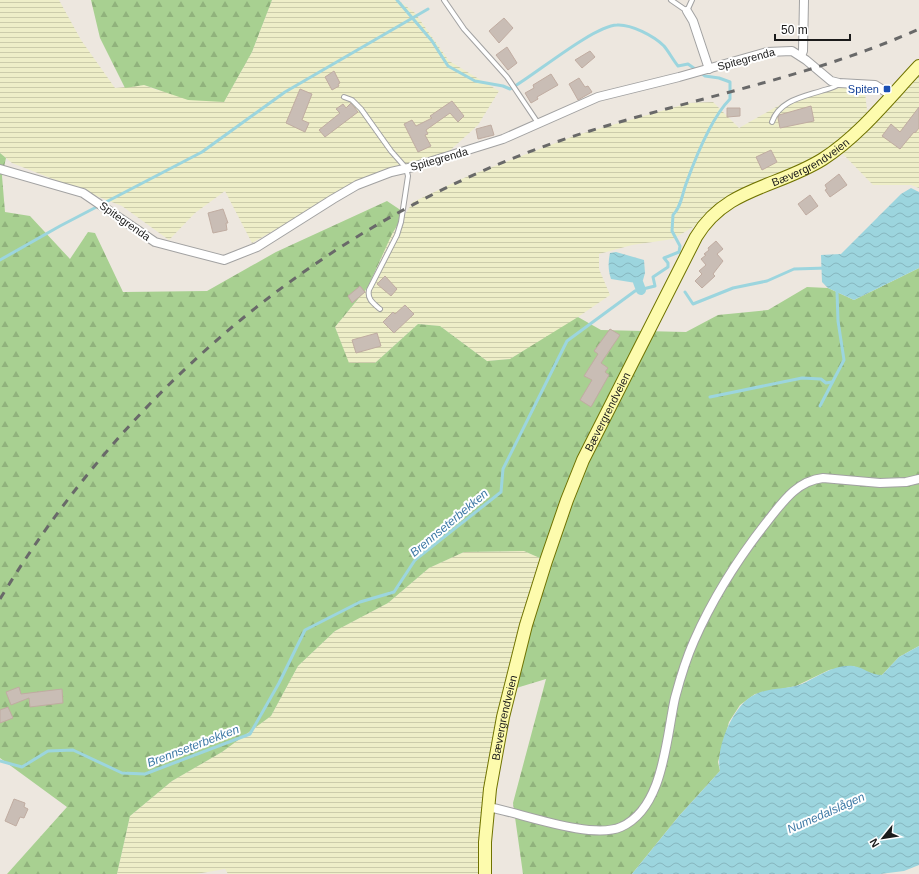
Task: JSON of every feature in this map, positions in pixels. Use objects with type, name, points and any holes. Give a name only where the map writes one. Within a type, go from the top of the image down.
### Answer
[{"type":"main road","name":"Bævergrendveien","points":[[485,874],[488,807],[492,775],[512,679],[526,625],[567,500],[597,432],[696,237],[710,216],[729,201],[798,172],[823,158],[849,139],[919,66]]},
{"type":"street","points":[[801,56],[803,51],[804,0]]},
{"type":"street","points":[[687,12],[693,22],[709,69]]},
{"type":"street","name":"Spitegrenda","points":[[0,169],[83,193],[155,242],[181,250],[204,253],[219,260],[224,260],[257,247],[357,185],[391,172],[481,147],[598,97],[709,69],[776,50],[792,51],[801,56],[824,77],[839,83],[875,85],[891,95]]},
{"type":"street","points":[[488,807],[591,830],[611,830],[630,822],[639,814],[654,792],[679,684],[688,657],[705,617],[737,561],[784,500],[800,486],[812,479],[823,478],[895,483],[919,479]]},
{"type":"lane","points":[[444,0],[464,29],[507,77],[538,123]]},
{"type":"lane","points":[[671,0],[687,12],[692,0]]},
{"type":"lane","points":[[772,122],[777,111],[785,104],[831,88],[839,83]]},
{"type":"lane","points":[[344,97],[352,100],[361,109],[391,152],[406,168],[408,176],[401,222],[394,242],[369,290],[368,296],[380,309]]},
{"type":"green space","points":[[0,0],[59,0],[81,40],[115,88],[144,85],[157,90],[224,102],[252,52],[272,0],[398,0],[415,13],[449,61],[499,91],[478,125],[446,154],[355,185],[252,243],[225,191],[195,213],[169,240],[122,206],[12,163],[0,153]]},
{"type":"green space","points":[[91,0],[272,0],[252,52],[224,102],[188,100],[144,85],[125,88],[100,38]]},
{"type":"green space","points":[[919,76],[919,188],[911,185],[873,185],[841,152],[723,209],[673,239],[632,245],[599,254],[599,269],[610,295],[562,328],[510,359],[487,361],[440,326],[418,324],[375,363],[349,364],[335,327],[368,287],[392,234],[413,202],[466,177],[577,135],[689,103],[713,102],[739,128],[792,98],[850,86],[865,93],[869,126]]},
{"type":"green space","points":[[0,153],[6,158],[2,176],[5,212],[30,216],[70,259],[88,232],[95,233],[123,292],[207,291],[276,252],[387,201],[405,213],[392,234],[368,287],[335,327],[349,363],[375,363],[418,324],[440,326],[487,361],[510,359],[578,317],[601,330],[686,332],[718,315],[768,310],[807,287],[828,288],[854,300],[919,268],[919,646],[899,657],[882,675],[874,675],[853,666],[829,670],[796,686],[755,694],[740,705],[729,722],[718,762],[720,771],[679,816],[632,874],[523,874],[513,803],[546,679],[513,689],[542,559],[524,551],[464,552],[429,568],[388,603],[335,631],[298,666],[271,716],[222,752],[172,781],[130,816],[117,874],[7,874],[67,807],[0,758]]},
{"type":"green space","points":[[524,551],[542,559],[489,784],[489,874],[228,874],[225,869],[196,874],[117,874],[130,816],[172,781],[222,752],[271,716],[298,666],[335,631],[388,603],[429,568],[464,552]]},
{"type":"water","points":[[911,188],[919,192],[919,268],[854,300],[828,288],[822,282],[821,255],[841,254],[901,194]]},
{"type":"water","points":[[616,252],[644,260],[645,273],[643,280],[636,283],[611,279],[609,273],[610,253]]},
{"type":"water","name":"Numedalslågen","points":[[919,646],[919,865],[904,871],[880,874],[632,874],[679,816],[720,771],[720,751],[727,728],[739,708],[746,700],[759,692],[802,684],[839,667],[853,666],[874,674],[882,675],[899,657]]},
{"type":"building","points":[[504,18],[513,28],[499,43],[489,31]]},
{"type":"building","points":[[507,47],[517,63],[508,70],[496,55]]},
{"type":"building","points":[[590,51],[595,57],[582,68],[575,60]]},
{"type":"building","points":[[334,71],[340,83],[338,84],[339,86],[332,90],[325,77]]},
{"type":"building","points":[[551,74],[558,85],[537,97],[538,99],[531,103],[525,93],[534,88],[533,85]]},
{"type":"building","points":[[579,78],[585,87],[588,86],[592,92],[578,100],[569,84]]},
{"type":"building","points":[[300,89],[312,94],[302,120],[309,123],[305,132],[286,123]]},
{"type":"building","points":[[452,101],[464,116],[458,122],[450,113],[426,130],[428,134],[425,135],[431,146],[418,152],[404,124],[412,120],[416,126],[432,118],[430,116]]},
{"type":"building","points":[[351,103],[358,112],[325,137],[319,130],[340,113],[336,109],[343,104],[346,108]]},
{"type":"building","points":[[811,106],[814,121],[780,128],[778,118],[779,115]]},
{"type":"building","points":[[919,107],[919,128],[900,149],[882,136],[891,124],[900,132]]},
{"type":"building","points":[[727,108],[740,108],[740,116],[727,117]]},
{"type":"building","points":[[491,125],[494,135],[478,139],[476,129]]},
{"type":"building","points":[[771,150],[777,162],[762,170],[756,157]]},
{"type":"building","points":[[839,174],[847,185],[830,197],[825,190],[827,189],[825,185]]},
{"type":"building","points":[[810,195],[818,206],[806,215],[798,204]]},
{"type":"building","points":[[223,209],[228,223],[226,223],[227,230],[213,233],[208,213]]},
{"type":"building","points":[[716,241],[723,249],[717,254],[723,261],[713,274],[715,276],[702,288],[695,281],[702,274],[699,271],[706,265],[701,259],[706,255],[704,254],[709,250],[708,248]]},
{"type":"building","points":[[385,276],[397,289],[391,296],[377,284]]},
{"type":"building","points":[[360,286],[365,292],[352,303],[348,296]]},
{"type":"building","points":[[405,305],[414,314],[394,333],[383,322],[393,312],[395,314]]},
{"type":"building","points":[[610,329],[620,335],[601,363],[608,368],[605,372],[609,375],[591,407],[580,400],[592,380],[584,376],[598,354],[594,351]]},
{"type":"building","points":[[377,333],[381,346],[356,353],[352,340]]},
{"type":"building","points":[[19,687],[21,694],[62,689],[63,703],[30,707],[29,698],[11,705],[6,692]]},
{"type":"building","points":[[8,707],[13,718],[0,723],[0,710]]},
{"type":"building","points":[[14,799],[25,803],[24,807],[28,809],[24,818],[20,817],[16,826],[5,821]]},
{"type":"waterway","name":"Brennseterbekken","points":[[0,761],[22,767],[48,751],[73,750],[122,773],[145,774],[250,734],[279,683],[305,630],[360,602],[394,592],[415,560],[501,492],[503,469],[567,341],[635,291],[655,286],[653,277],[668,267],[668,263],[664,258],[679,252],[680,246],[672,231],[673,215],[680,205],[686,184],[699,151],[717,116],[730,99],[730,82],[719,78],[705,76],[688,64],[678,66],[664,46],[654,38],[642,31],[623,25],[607,27],[594,33],[510,89],[503,86],[475,81],[448,66],[432,41],[397,0]]},
{"type":"waterway","points":[[0,260],[60,226],[202,152],[285,92],[428,9]]},
{"type":"waterway","name":"Brennseterbekken","points":[[685,292],[693,304],[733,288],[767,281],[794,269],[827,268]]},
{"type":"waterway","name":"Brennseterbekken","points":[[638,282],[641,290]]},
{"type":"waterway","points":[[820,406],[844,360],[838,321],[837,292],[839,289]]},
{"type":"waterway","points":[[710,397],[802,378],[821,379],[826,383],[832,382]]},
{"type":"railway","points":[[0,599],[52,520],[111,447],[175,379],[244,317],[319,261],[399,213],[483,171],[571,137],[834,62],[919,29]]},
{"type":"place","name":"Spiten","points":[[887,89]]}]
